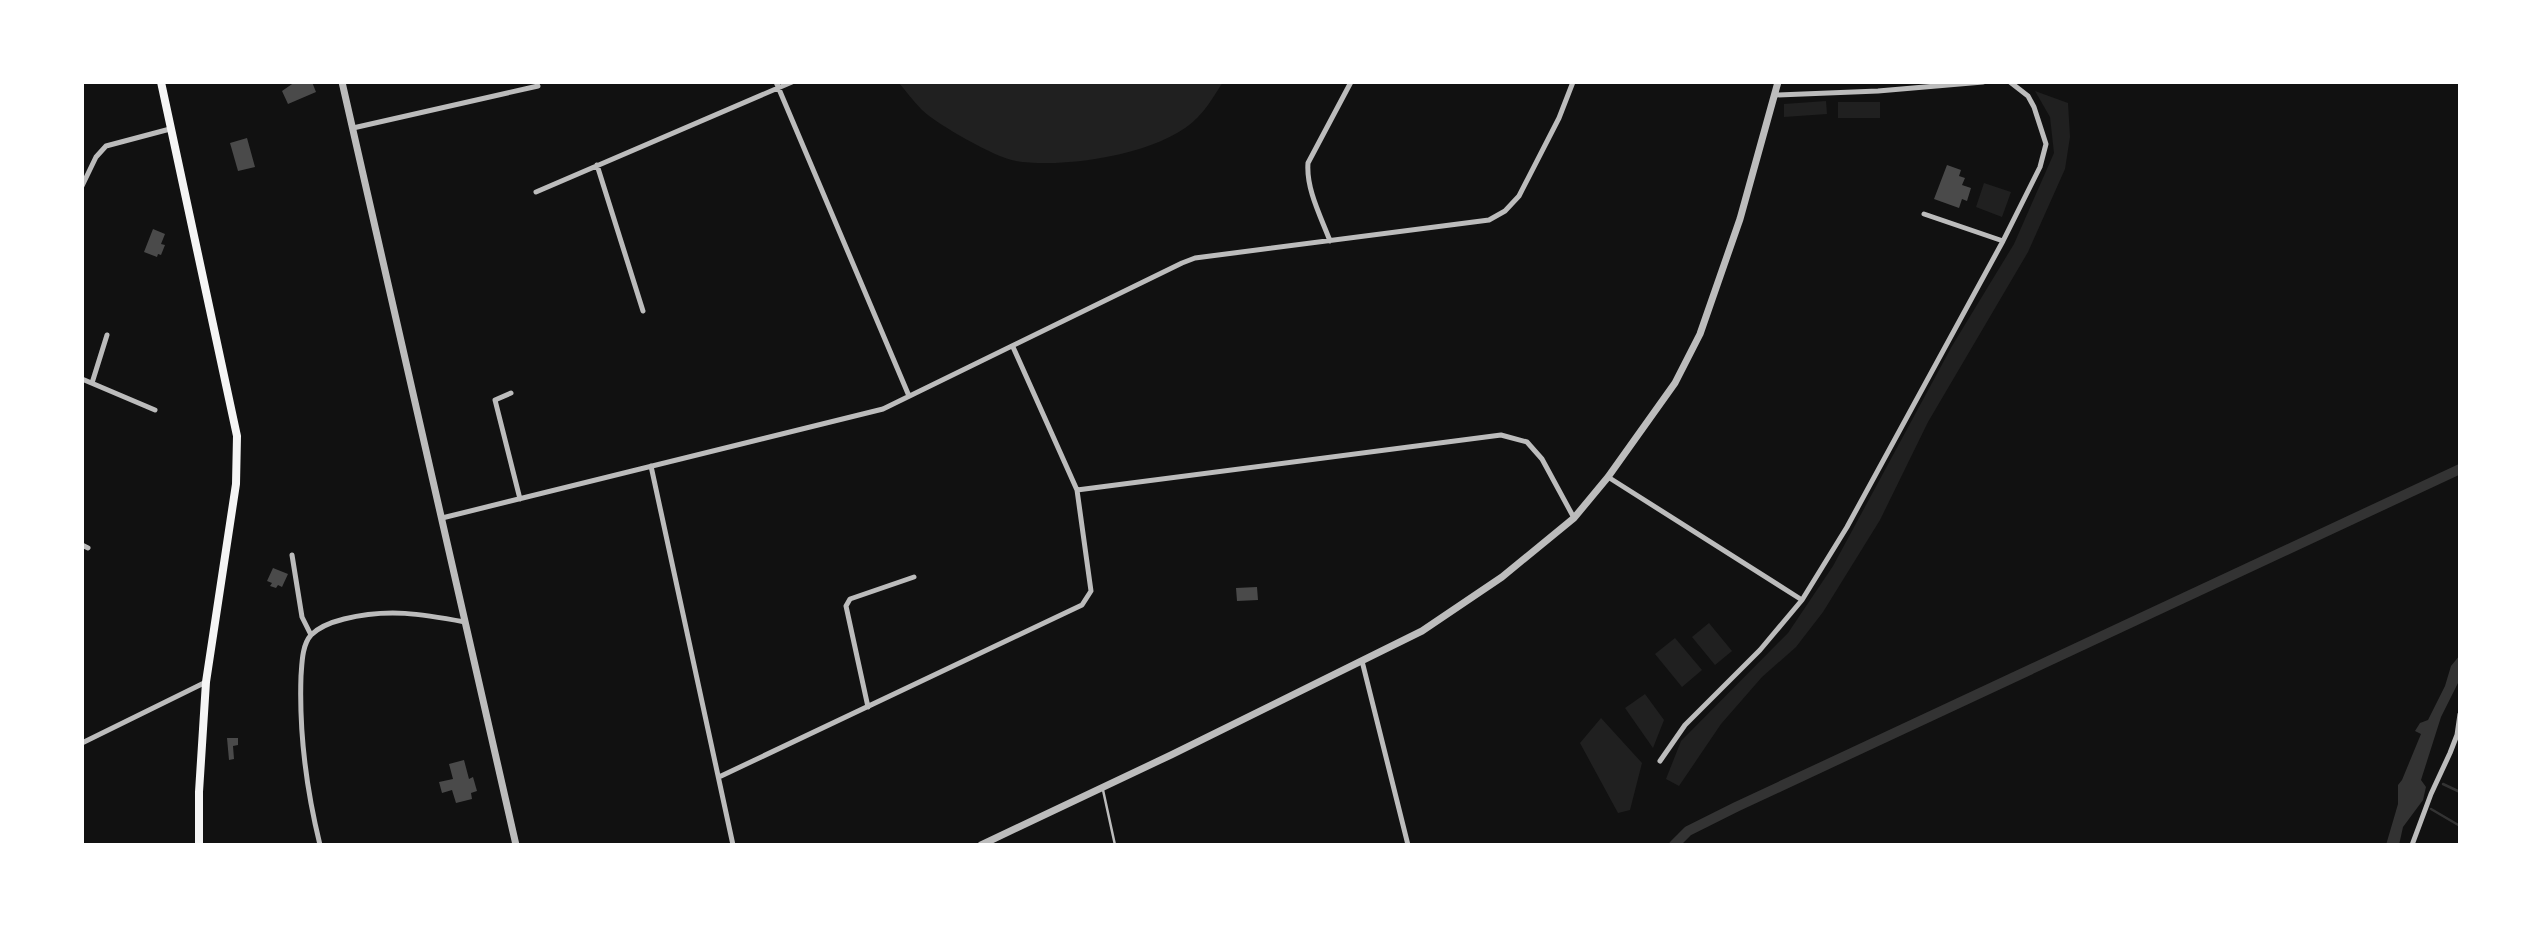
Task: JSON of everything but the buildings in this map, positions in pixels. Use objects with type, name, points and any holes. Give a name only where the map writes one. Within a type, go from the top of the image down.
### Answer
[{"type":"main road","points":[[160,82],[237,436],[236,484],[205,682],[199,845]]},
{"type":"street","points":[[342,82],[516,845]]},
{"type":"street","points":[[536,192],[777,85],[792,82]]},
{"type":"street","points":[[1330,241],[1312,192],[1307,174],[1308,163],[1351,82]]},
{"type":"street","points":[[442,518],[883,409],[1182,263],[1211,255],[1479,222],[1505,211],[1519,196],[1559,118],[1573,82]]},
{"type":"street","points":[[981,845],[1422,631],[1502,577],[1574,518],[1608,477],[1675,383],[1700,334],[1740,219],[1778,82]]},
{"type":"street","points":[[1775,95],[1891,90],[1983,82]]},
{"type":"street","points":[[1660,761],[1685,725],[1760,650],[1802,600],[1847,527],[2003,240],[2040,167],[2046,144],[2035,107],[2028,96],[2010,82]]},
{"type":"street","points":[[777,85],[909,396]]},
{"type":"street","points":[[353,128],[538,86]]},
{"type":"street","points":[[82,186],[96,157],[106,146],[170,129]]},
{"type":"street","points":[[597,165],[643,311]]},
{"type":"street","points":[[1924,214],[2003,240]]},
{"type":"street","points":[[92,383],[107,335]]},
{"type":"street","points":[[719,777],[1082,605],[1087,600],[1091,592],[1077,490],[1013,346]]},
{"type":"street","points":[[82,379],[155,410]]},
{"type":"street","points":[[511,393],[495,400],[520,499]]},
{"type":"street","points":[[1077,490],[1501,435],[1527,442],[1542,459],[1574,518]]},
{"type":"street","points":[[651,466],[733,845]]},
{"type":"street","points":[[1608,477],[1802,600]]},
{"type":"street","points":[[292,555],[302,617],[311,635]]},
{"type":"street","points":[[868,706],[846,606],[850,599],[914,577]]},
{"type":"street","points":[[320,845],[301,743],[302,662],[305,645],[311,635],[325,625],[360,615],[385,612],[398,611],[465,622]]},
{"type":"street","points":[[1362,661],[1408,845]]},
{"type":"street","points":[[82,743],[205,682]]},
{"type":"street","points":[[2412,845],[2457,735],[2460,714]]},
{"type":"lane","points":[[1103,787],[1115,845]]},
{"type":"shaded area","points":[[898,82],[1223,82],[1198,117],[1162,141],[1112,156],[1060,163],[1036,163],[1007,159],[953,132],[922,110]]},
{"type":"shaded area","points":[[2035,91],[2068,103],[2070,137],[2065,169],[2028,252],[1928,422],[1880,520],[1823,612],[1796,647],[1762,677],[1721,724],[1679,786],[1666,779],[1681,741],[1788,633],[1833,566],[1952,346],[2014,244],[2054,153],[2050,117]]},
{"type":"shaded area","points":[[1826,101],[1827,114],[1784,117],[1784,104]]},
{"type":"shaded area","points":[[1838,102],[1880,102],[1880,118],[1838,118]]},
{"type":"shaded area","points":[[1984,183],[2011,192],[2002,217],[1976,207]]},
{"type":"shaded area","points":[[1709,623],[1732,651],[1715,665],[1692,637]]},
{"type":"shaded area","points":[[1675,638],[1702,670],[1682,687],[1655,654]]},
{"type":"shaded area","points":[[2460,655],[2460,679],[2441,717],[2421,780],[2426,787],[2423,800],[2403,827],[2399,845],[2386,845],[2398,804],[2398,785],[2421,734],[2415,731],[2420,723],[2428,720],[2445,686],[2451,666]]},
{"type":"shaded area","points":[[1645,694],[1664,720],[1653,748],[1625,708]]},
{"type":"shaded area","points":[[1601,718],[1642,763],[1630,810],[1618,813],[1580,743]]},
{"type":"waterway","points":[[1674,845],[1688,831],[1736,807],[2460,469]]},
{"type":"waterway","points":[[2443,784],[2460,792]]},
{"type":"waterway","points":[[2431,809],[2460,826]]}]
